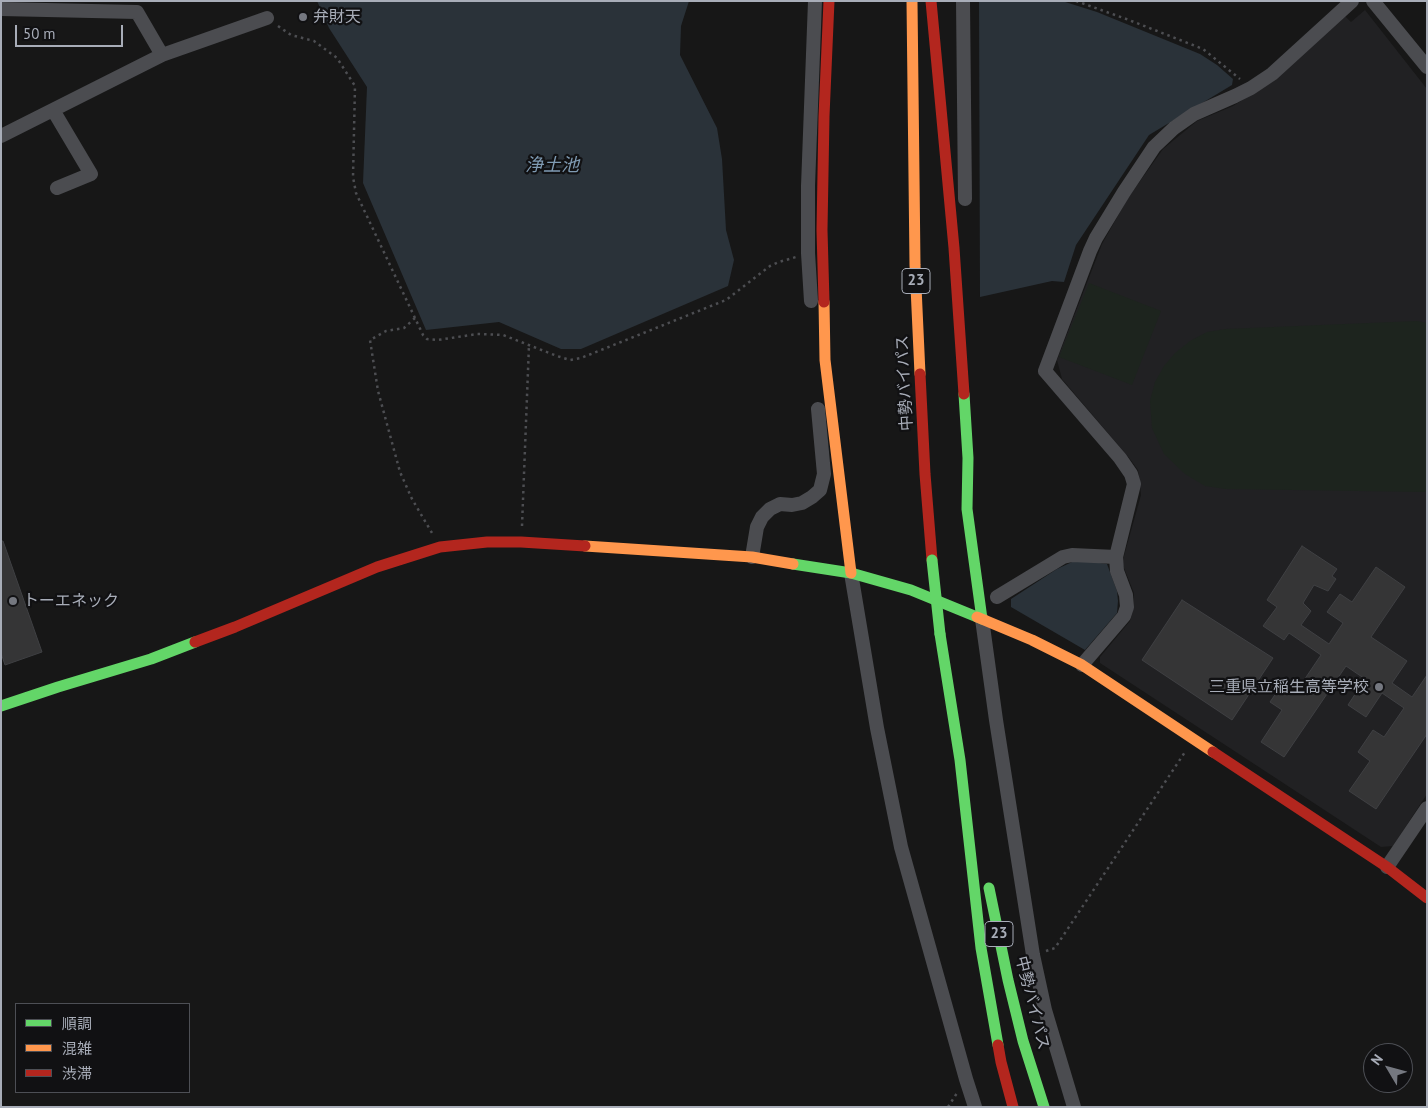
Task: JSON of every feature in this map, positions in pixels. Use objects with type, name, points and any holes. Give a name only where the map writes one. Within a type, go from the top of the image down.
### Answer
[{"type":"main road","points":[[829,1],[822,230],[825,350],[851,573]]},
{"type":"main road","name":"中勢バイパス","points":[[912,1],[915,265],[925,474],[932,560],[940,634],[960,760],[981,948],[1001,1062],[1013,1107]]},
{"type":"main road","points":[[931,1],[954,248],[968,458],[967,509],[982,619]]},
{"type":"main road","points":[[1,706],[151,659],[235,627],[377,567],[440,547],[487,542],[521,542],[752,556],[851,573],[911,590],[1032,640],[1082,665],[1387,867],[1427,898]]},
{"type":"main road","name":"中勢バイパス","points":[[960,760],[1008,980],[1023,1041],[1044,1107]]},
{"type":"street","points":[[752,556],[757,527],[762,518],[780,504],[792,505],[802,503],[812,497],[820,490],[824,474],[808,253],[808,186],[815,1]]},
{"type":"street","points":[[963,1],[965,199]]},
{"type":"street","points":[[1082,665],[1124,616],[1127,607],[1126,595],[1117,571],[1116,557],[1134,484],[1131,474],[1120,458],[1045,371],[1096,238],[1154,147],[1174,128],[1194,114],[1251,88],[1272,74],[1352,1]]},
{"type":"street","points":[[1373,1],[1427,67]]},
{"type":"street","points":[[1,9],[137,12],[162,55]]},
{"type":"street","points":[[1,136],[162,55],[267,18]]},
{"type":"street","points":[[53,110],[93,179],[57,188]]},
{"type":"street","points":[[997,597],[1063,557],[1072,555],[1116,557]]},
{"type":"street","points":[[851,573],[877,728],[901,847],[975,1107]]},
{"type":"street","points":[[982,619],[998,737],[1033,955],[1046,1010],[1074,1107]]},
{"type":"street","points":[[1387,867],[1427,808]]},
{"type":"path","points":[[1076,1],[1203,49],[1251,88]]},
{"type":"path","points":[[267,18],[291,35],[314,41],[337,58],[355,86],[353,177],[356,193],[415,318],[427,339],[438,340],[477,334],[503,335],[570,360],[582,358],[726,300],[770,266],[808,253]]},
{"type":"path","points":[[415,318],[404,328],[386,331],[370,340],[378,391],[400,472],[412,499],[440,547]]},
{"type":"path","points":[[521,542],[529,345]]},
{"type":"path","points":[[1033,955],[1055,948],[1194,738]]},
{"type":"shaded area","points":[[1365,10],[1427,89],[1427,794],[1393,846],[1381,847],[1100,663],[1100,657],[1130,621],[1134,607],[1134,593],[1122,563],[1141,495],[1140,483],[1138,470],[1130,459],[1062,379],[1057,360],[1102,244],[1128,198],[1163,149],[1197,121],[1233,106],[1273,81],[1345,16],[1351,22]]},
{"type":"shaded area","points":[[1089,283],[1161,311],[1132,385],[1059,357]]},
{"type":"shaded area","points":[[1417,321],[1427,323],[1427,491],[1226,489],[1205,486],[1185,474],[1164,454],[1152,428],[1150,401],[1155,382],[1164,366],[1175,353],[1190,341],[1207,332],[1226,329]]},
{"type":"water","name":"浄土池","points":[[317,1],[689,1],[681,26],[680,55],[717,128],[722,159],[726,230],[734,260],[728,286],[581,349],[561,349],[499,322],[426,330],[363,183],[367,87],[329,28]]},
{"type":"water","points":[[979,1],[1062,1],[1097,12],[1200,54],[1233,79],[1232,85],[1149,135],[1076,245],[1064,282],[1052,281],[980,297]]},
{"type":"water","points":[[1085,561],[1107,564],[1117,591],[1118,601],[1117,613],[1085,650],[1011,607],[1011,599],[1057,569],[1072,562]]},
{"type":"building","name":"トーエネック","points":[[1,541],[3,541],[42,652],[5,665],[1,653]]},
{"type":"building","name":"三重県立稲生高等学校","points":[[1302,546],[1337,569],[1332,576],[1336,579],[1328,591],[1314,585],[1303,603],[1311,611],[1301,625],[1329,644],[1343,623],[1327,612],[1340,594],[1352,602],[1376,567],[1405,587],[1371,637],[1407,661],[1392,683],[1412,697],[1427,675],[1427,734],[1376,809],[1349,791],[1370,761],[1358,752],[1373,730],[1384,737],[1404,708],[1382,693],[1366,717],[1348,705],[1365,679],[1346,666],[1284,757],[1261,742],[1282,710],[1270,702],[1283,683],[1296,692],[1321,655],[1289,633],[1284,640],[1263,626],[1277,607],[1267,600]]},
{"type":"building","points":[[1182,600],[1273,658],[1232,720],[1142,660]]},
{"type":"traffic: fast","points":[[964,394],[968,458],[967,509],[982,619]]},
{"type":"traffic: fast","points":[[932,560],[940,634]]},
{"type":"traffic: fast","points":[[793,564],[851,573],[911,590],[977,617]]},
{"type":"traffic: fast","points":[[940,634],[960,760],[981,948],[998,1045]]},
{"type":"traffic: fast","points":[[1,706],[151,659],[195,642]]},
{"type":"traffic: fast","points":[[989,888],[1023,1041],[1044,1107]]},
{"type":"traffic: slow","points":[[912,1],[915,265],[920,374]]},
{"type":"traffic: slow","points":[[824,302],[825,360],[851,573]]},
{"type":"traffic: slow","points":[[585,546],[752,557],[793,564]]},
{"type":"traffic: slow","points":[[977,617],[1032,640],[1082,665],[1213,752]]},
{"type":"traffic: jam","points":[[824,302],[822,230],[829,1]]},
{"type":"traffic: jam","points":[[931,1],[954,248],[964,394]]},
{"type":"traffic: jam","points":[[920,374],[932,560]]},
{"type":"traffic: jam","points":[[195,642],[377,567],[440,547],[487,542],[585,546]]},
{"type":"traffic: jam","points":[[1213,752],[1387,867],[1427,898]]},
{"type":"traffic: jam","points":[[998,1045],[1013,1107]]},
{"type":"place","name":"弁財天","points":[[303,17]]},
{"type":"place","name":"トーエネック","points":[[13,601]]},
{"type":"place","name":"三重県立稲生高等学校","points":[[1379,687]]}]
